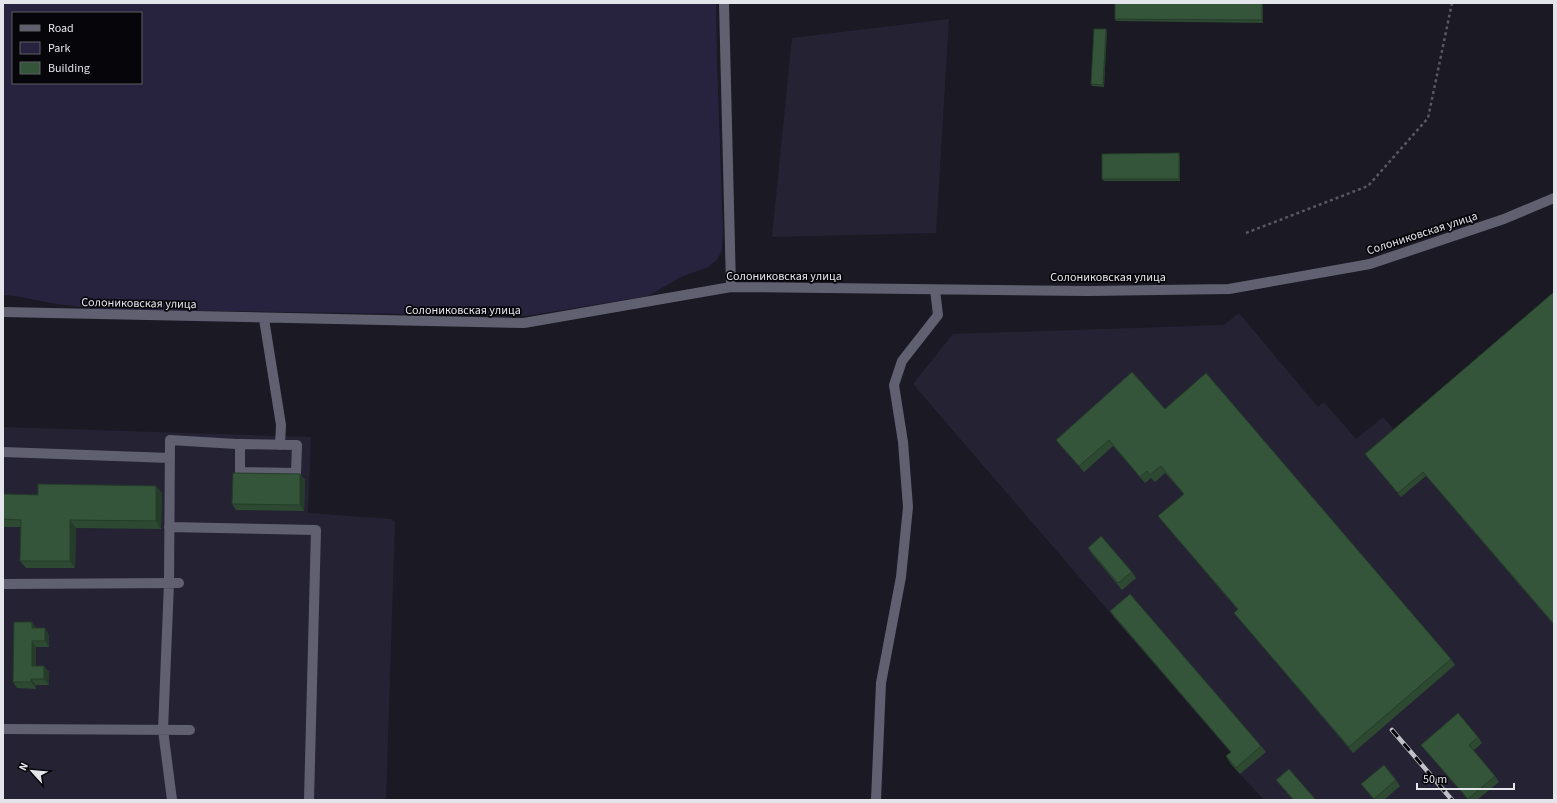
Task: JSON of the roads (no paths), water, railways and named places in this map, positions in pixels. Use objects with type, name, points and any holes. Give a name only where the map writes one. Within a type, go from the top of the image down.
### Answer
[{"type":"street","points":[[724,3],[731,287]]},
{"type":"street","name":"Солониковская улица","points":[[3,312],[264,319],[524,323],[731,287],[935,290],[1229,289],[1370,264],[1504,219],[1554,198]]},
{"type":"street","points":[[876,800],[881,683],[900,577],[908,507],[903,442],[894,385],[902,361],[938,314],[935,290]]},
{"type":"street","points":[[264,319],[281,425],[280,445]]},
{"type":"street","points":[[172,800],[163,730],[174,583],[170,526],[170,440],[240,444],[296,445],[296,473],[240,472],[240,444]]},
{"type":"street","points":[[3,452],[170,458]]},
{"type":"street","points":[[170,526],[316,530],[309,800]]},
{"type":"street","points":[[3,584],[174,583]]},
{"type":"street","points":[[3,729],[190,730]]},
{"type":"railway","points":[[1392,730],[1452,800]]}]
